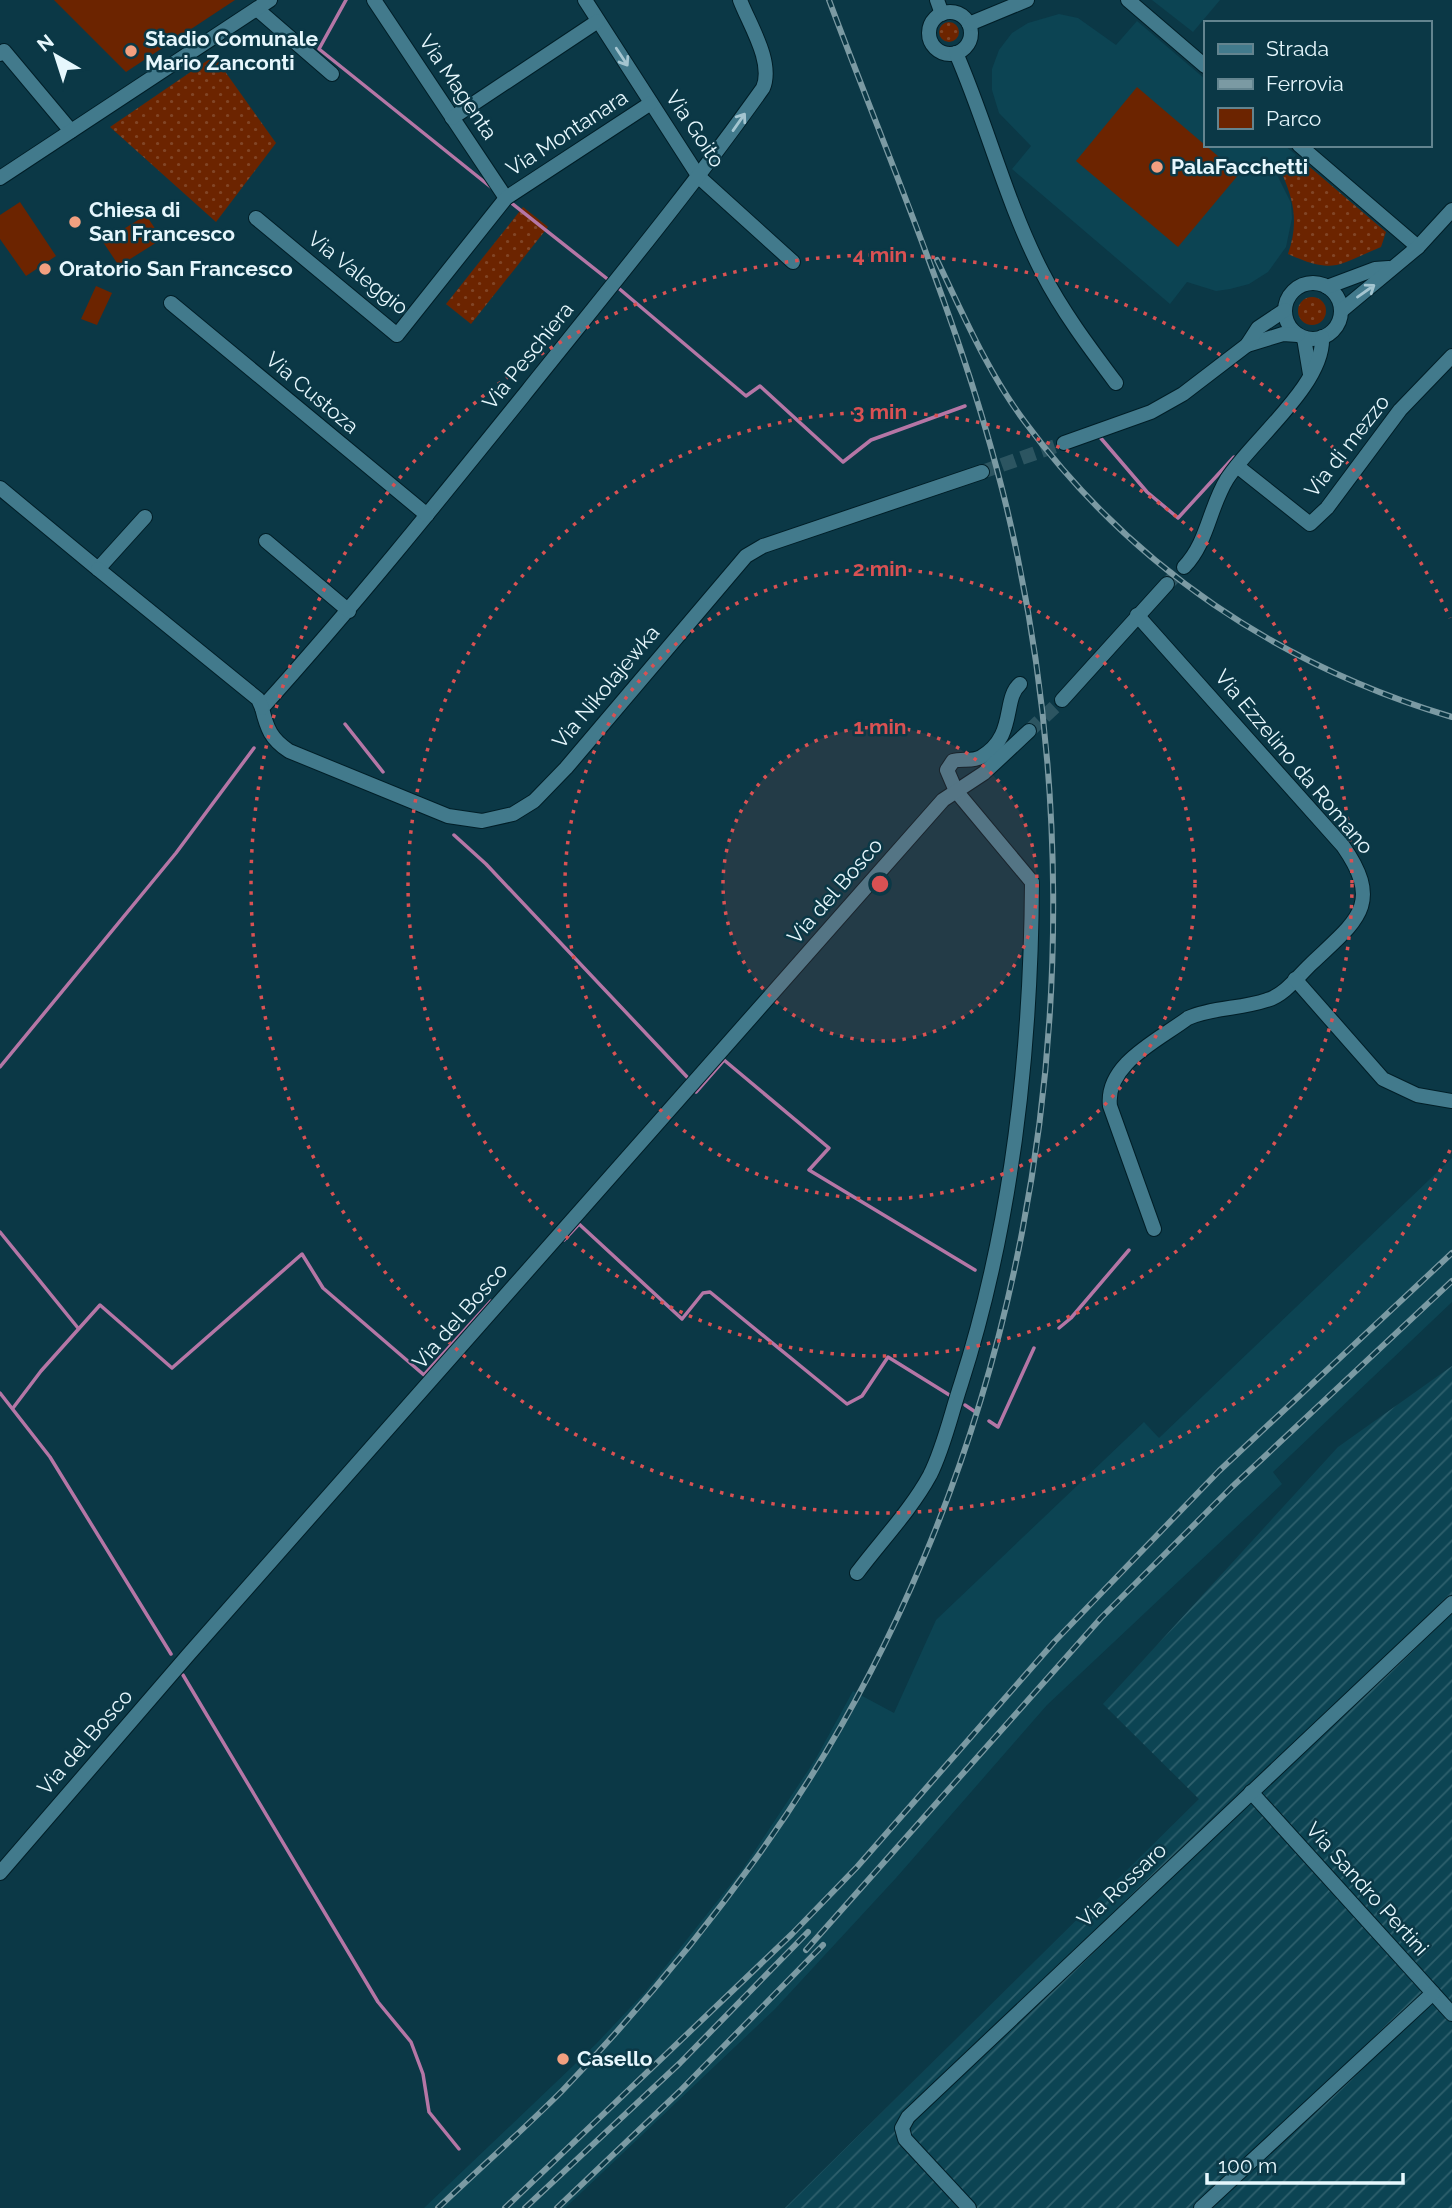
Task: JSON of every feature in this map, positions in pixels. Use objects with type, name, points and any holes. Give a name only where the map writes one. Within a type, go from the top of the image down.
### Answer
[{"type":"street","points":[[0,178],[270,0]]},
{"type":"street","name":"Via Magenta","points":[[374,0],[506,198]]},
{"type":"street","name":"Via Goito","points":[[585,0],[699,177],[793,262]]},
{"type":"street","name":"Via Peschiera","points":[[263,712],[349,611],[699,177],[766,81],[764,61],[740,0]]},
{"type":"street","points":[[968,24],[1027,0]]},
{"type":"street","points":[[1128,0],[1204,65]]},
{"type":"street","points":[[939,7],[958,14],[968,24],[969,41],[956,53],[942,52],[930,39],[931,24],[939,7]]},
{"type":"street","points":[[257,9],[332,74]]},
{"type":"street","points":[[452,118],[598,21]]},
{"type":"street","points":[[0,54],[4,51],[71,131]]},
{"type":"street","points":[[956,53],[1042,272],[1078,331],[1116,383]]},
{"type":"street","name":"Via Montanara","points":[[506,198],[651,103]]},
{"type":"street","points":[[1301,147],[1418,247]]},
{"type":"street","name":"Via Valeggio","points":[[256,218],[397,335],[506,198]]},
{"type":"street","points":[[1247,345],[1283,334],[1322,337],[1335,327],[1341,312],[1383,278],[1389,268],[1418,247],[1452,210]]},
{"type":"street","points":[[1327,287],[1375,269],[1389,268]]},
{"type":"street","points":[[1064,443],[1151,412],[1183,394],[1247,345],[1258,328],[1285,310],[1291,295],[1300,287],[1316,284],[1327,287],[1337,297],[1341,312]]},
{"type":"street","name":"Via Custoza","points":[[171,303],[427,515]]},
{"type":"street","points":[[1285,310],[1289,324],[1301,336],[1310,374]]},
{"type":"street","points":[[1184,567],[1200,545],[1226,480],[1303,388],[1321,353],[1322,337]]},
{"type":"street","name":"Via di mezzo","points":[[1237,466],[1310,524],[1327,508],[1400,410],[1452,356]]},
{"type":"street","name":"Via Nikolajewka","points":[[0,488],[258,699],[272,737],[289,751],[447,816],[481,821],[513,814],[534,801],[566,768],[746,556],[763,546],[982,472]]},
{"type":"street","points":[[98,569],[145,517]]},
{"type":"street","points":[[266,541],[349,611]]},
{"type":"street","points":[[1062,700],[1167,584]]},
{"type":"street","name":"Via Ezzelino da Romano","points":[[1137,615],[1343,846],[1358,867],[1364,888],[1356,919],[1295,979],[1266,1001],[1199,1013],[1188,1018],[1114,1078],[1109,1094],[1110,1106],[1154,1229]]},
{"type":"street","points":[[857,1573],[916,1495],[942,1447],[976,1336],[998,1246],[1015,1149],[1029,999],[1032,882],[956,791],[947,774],[949,765],[959,759],[979,758],[987,752],[1007,729],[1010,700],[1020,684]]},
{"type":"street","name":"Via del Bosco","points":[[0,1873],[189,1654],[943,800],[984,773],[1029,731]]},
{"type":"street","points":[[1295,979],[1383,1079],[1416,1095],[1452,1101]]},
{"type":"street","name":"Via Rossaro","points":[[969,2208],[907,2143],[902,2132],[905,2120],[1452,1603]]},
{"type":"street","name":"Via Sandro Pertini","points":[[1251,1792],[1452,2014]]},
{"type":"street","points":[[1201,2208],[1433,1993]]},
{"type":"shaded area","points":[[1152,0],[1220,0],[1193,32]]},
{"type":"shaded area","points":[[1059,14],[1078,18],[1116,45],[1137,21],[1204,78],[1204,147],[1286,147],[1296,155],[1277,175],[1291,203],[1292,218],[1286,247],[1268,272],[1249,284],[1216,291],[1187,282],[1170,304],[1012,169],[1031,146],[999,113],[992,90],[992,69],[999,50],[1012,33],[1028,23]]},
{"type":"shaded area","points":[[1452,1158],[1452,1302],[1273,1472],[1282,1484],[1047,1705],[896,1878],[775,2009],[565,2208],[424,2208],[596,2044],[646,1991],[742,1870],[815,1760],[853,1691],[894,1713],[936,1620],[1144,1422],[1159,1438]]},
{"type":"shaded area","points":[[1452,1366],[1452,2208],[785,2208],[1199,1799],[1103,1704],[1338,1447]]},
{"type":"green space","name":"Stadio Comunale Mario Zanconti","points":[[54,0],[235,0],[126,72]]},
{"type":"green space","points":[[949,22],[956,25],[959,32],[956,39],[949,42],[942,39],[939,32],[942,25]]},
{"type":"green space","points":[[214,56],[276,143],[216,222],[110,127]]},
{"type":"green space","name":"PalaFacchetti","points":[[1137,87],[1204,144],[1204,147],[1239,174],[1178,247],[1076,161]]},
{"type":"green space","points":[[1298,157],[1386,232],[1381,247],[1345,263],[1326,266],[1288,254],[1294,215],[1283,176]]},
{"type":"green space","points":[[20,202],[56,256],[26,276],[0,239],[0,215]]},
{"type":"green space","points":[[523,207],[548,227],[471,324],[446,304]]},
{"type":"green space","points":[[146,215],[162,239],[119,266],[103,242]]},
{"type":"green space","points":[[96,286],[112,293],[97,325],[81,319]]},
{"type":"green space","points":[[1312,297],[1322,301],[1326,311],[1322,321],[1312,325],[1302,321],[1298,311],[1302,301]]},
{"type":"waterway","points":[[346,0],[319,49],[492,188]]},
{"type":"waterway","points":[[509,201],[610,281]]},
{"type":"waterway","points":[[616,286],[746,396],[760,386],[843,462],[871,440],[965,406]]},
{"type":"waterway","points":[[1099,436],[1147,492],[1178,518],[1234,457]]},
{"type":"waterway","points":[[345,724],[383,772]]},
{"type":"waterway","points":[[0,1067],[176,853],[254,748]]},
{"type":"waterway","points":[[454,835],[486,864],[688,1078]]},
{"type":"waterway","points":[[696,1092],[724,1060],[829,1148],[809,1170],[975,1270]]},
{"type":"waterway","points":[[564,1240],[579,1224],[682,1319],[703,1293],[710,1292],[847,1404],[862,1396],[888,1357],[951,1396]]},
{"type":"waterway","points":[[0,1232],[78,1328]]},
{"type":"waterway","points":[[1059,1328],[1071,1318],[1129,1250]]},
{"type":"waterway","points":[[13,1408],[41,1371],[100,1305],[172,1368],[302,1254],[323,1288],[424,1375],[491,1301]]},
{"type":"waterway","points":[[989,1421],[998,1427],[1034,1348]]},
{"type":"waterway","points":[[0,1393],[50,1457],[171,1654]]},
{"type":"waterway","points":[[965,1405],[974,1411]]},
{"type":"waterway","points":[[183,1675],[378,2002],[411,2042],[423,2074],[429,2112],[459,2149]]},
{"type":"tunnel","points":[[982,472],[1064,443]]},
{"type":"tunnel","points":[[1167,584],[1184,567]]},
{"type":"tunnel","points":[[1029,731],[1062,700]]},
{"type":"railway","points":[[438,2208],[562,2091],[664,1977],[757,1857],[849,1713],[923,1559],[981,1398],[1022,1232],[1046,1063],[1053,892],[1043,722],[1017,554],[1001,483],[958,343],[829,0]]},
{"type":"railway","points":[[937,260],[999,384],[1025,422],[1067,474],[1113,522],[1162,566],[1214,605],[1328,670],[1389,696],[1452,717]]},
{"type":"railway","points":[[505,2208],[792,1934],[857,1867],[1055,1641],[1219,1471],[1452,1253]]},
{"type":"railway","points":[[806,1950],[1101,1618],[1232,1487],[1452,1281]]},
{"type":"railway","points":[[525,2208],[680,2063],[808,1932]]},
{"type":"railway","points":[[557,2208],[680,2091],[823,1945]]},
{"type":"place","name":"Stadio Comunale Mario Zanconti","points":[[131,51]]},
{"type":"place","name":"PalaFacchetti","points":[[1157,167]]},
{"type":"place","name":"Chiesa di San Francesco","points":[[75,222]]},
{"type":"place","name":"Oratorio San Francesco","points":[[45,269]]},
{"type":"place","name":"Casello","points":[[563,2059]]}]
